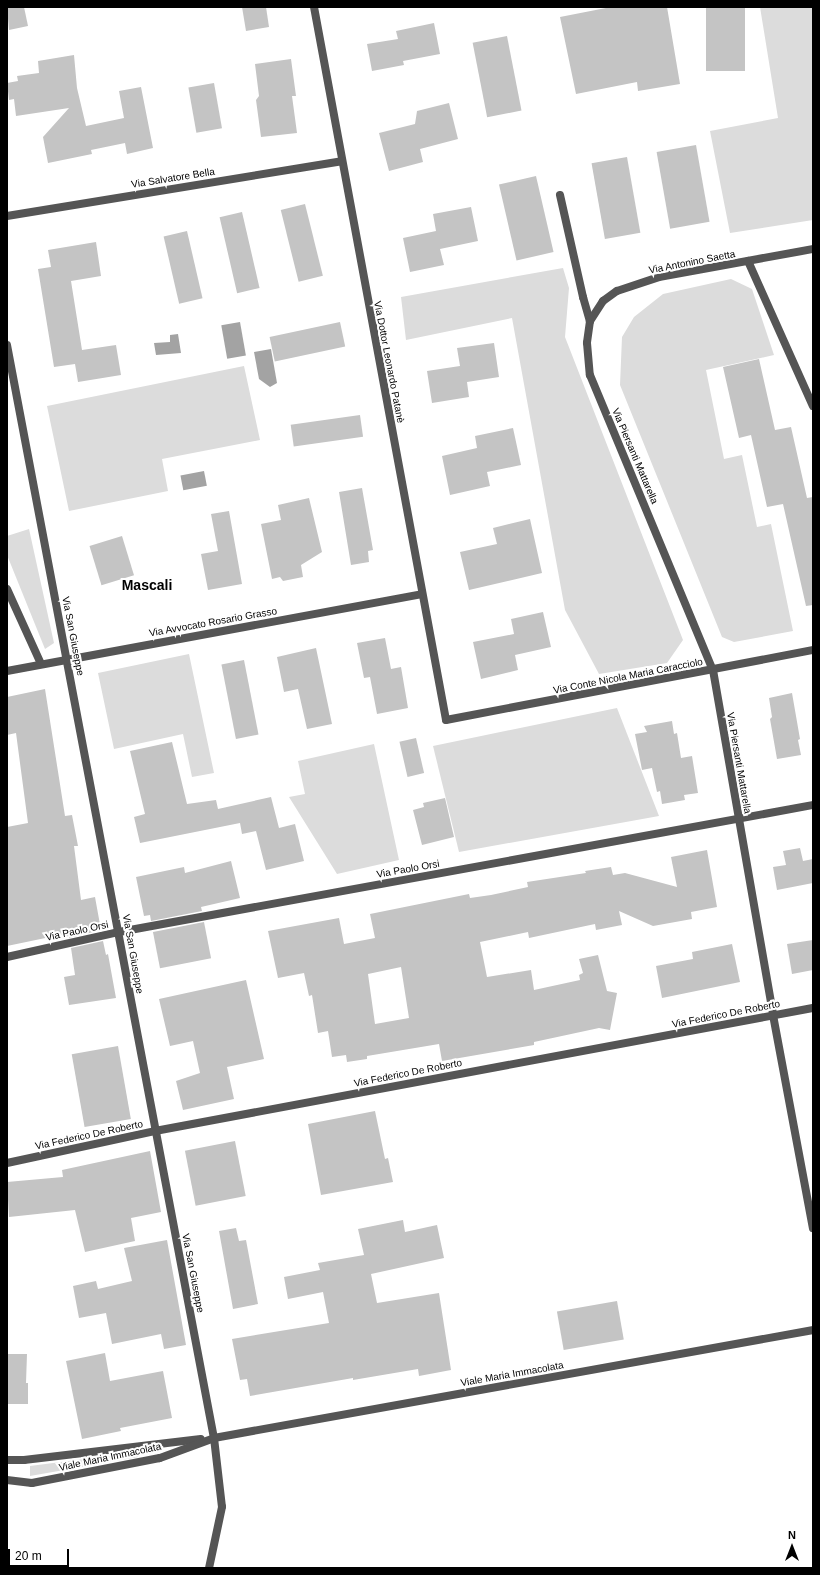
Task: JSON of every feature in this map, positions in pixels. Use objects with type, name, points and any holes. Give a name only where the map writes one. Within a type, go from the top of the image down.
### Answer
[{"type":"street","name":"Via Dottor Leonardo Patanè","points":[[314,7],[446,720]]},
{"type":"street","name":"Via Salvatore Bella","points":[[7,216],[342,161]]},
{"type":"street","points":[[560,195],[581,290],[590,321]]},
{"type":"street","name":"Via Antonino Saetta","points":[[590,321],[603,301],[617,291],[659,277],[813,249]]},
{"type":"street","points":[[748,261],[813,406]]},
{"type":"street","name":"Via Piersanti Mattarella","points":[[590,321],[587,343],[590,375],[713,670],[773,1015],[813,1228]]},
{"type":"street","name":"Via San Giuseppe","points":[[7,345],[68,659],[155,1131],[214,1438],[222,1507],[209,1568]]},
{"type":"street","points":[[7,589],[41,664]]},
{"type":"street","name":"Via Avvocato Rosario Grasso","points":[[7,671],[422,594]]},
{"type":"street","name":"Via Conte Nicola Maria Caracciolo","points":[[446,720],[813,650]]},
{"type":"street","name":"Via Paolo Orsi","points":[[7,956],[119,932],[813,805]]},
{"type":"street","name":"Via Federico De Roberto","points":[[7,1163],[155,1131],[813,1008]]},
{"type":"street","name":"Viale Maria Immacolata","points":[[7,1460],[24,1460],[214,1438],[813,1330]]},
{"type":"street","name":"Viale Maria Immacolata","points":[[7,1480],[32,1483],[160,1458],[214,1438]]},
{"type":"shaded area","points":[[760,7],[813,7],[813,220],[730,233],[710,131],[778,118]]},
{"type":"shaded area","points":[[563,268],[569,288],[565,337],[683,640],[667,663],[599,674],[565,610],[512,318],[406,340],[401,297]]},
{"type":"shaded area","points":[[731,279],[752,289],[774,355],[706,370],[724,459],[742,455],[757,527],[771,524],[793,631],[734,642],[722,637],[620,385],[622,337],[634,317],[663,294]]},
{"type":"shaded area","points":[[240,322],[246,355],[227,359],[221,325]]},
{"type":"shaded area","points":[[178,334],[181,353],[156,355],[154,343],[170,342],[170,335]]},
{"type":"shaded area","points":[[271,349],[277,383],[270,387],[259,379],[254,352]]},
{"type":"shaded area","points":[[244,366],[260,440],[162,459],[168,491],[69,511],[47,406]]},
{"type":"shaded area","points":[[204,471],[207,486],[183,490],[180,476]]},
{"type":"shaded area","points":[[29,529],[54,643],[45,649],[7,555],[7,536]]},
{"type":"shaded area","points":[[189,654],[214,773],[192,777],[183,734],[114,749],[98,673]]},
{"type":"shaded area","points":[[617,708],[659,816],[459,852],[433,746]]},
{"type":"shaded area","points":[[374,744],[399,860],[337,874],[289,797],[305,794],[298,761]]},
{"type":"shaded area","points":[[138,1452],[138,1457],[30,1476],[30,1466]]},
{"type":"building","points":[[7,7],[24,7],[28,26],[9,30]]},
{"type":"building","points":[[242,7],[266,7],[269,27],[246,31]]},
{"type":"building","points":[[611,7],[667,7],[680,84],[638,91],[637,82],[576,94],[560,17]]},
{"type":"building","points":[[706,7],[745,7],[745,71],[706,71]]},
{"type":"building","points":[[434,23],[440,54],[403,61],[404,65],[372,71],[367,44],[398,39],[396,31]]},
{"type":"building","points":[[507,36],[522,111],[487,117],[473,43]]},
{"type":"building","points":[[74,55],[77,88],[86,126],[124,118],[119,91],[141,87],[153,148],[127,154],[125,143],[91,150],[92,154],[48,163],[43,137],[69,108],[16,116],[14,99],[9,100],[7,83],[18,81],[17,76],[39,73],[38,61]]},
{"type":"building","points":[[291,59],[296,96],[292,96],[297,133],[261,137],[256,100],[259,96],[255,64]]},
{"type":"building","points":[[214,83],[222,128],[196,133],[188,88]]},
{"type":"building","points":[[449,103],[458,139],[420,149],[423,162],[389,171],[379,133],[415,124],[417,111]]},
{"type":"building","points":[[696,145],[710,222],[670,229],[657,152]]},
{"type":"building","points":[[627,157],[640,233],[605,239],[592,163]]},
{"type":"building","points":[[536,176],[554,252],[517,261],[499,185]]},
{"type":"building","points":[[305,204],[323,276],[299,282],[281,210]]},
{"type":"building","points":[[471,207],[478,241],[440,249],[444,265],[410,272],[403,238],[436,231],[433,214]]},
{"type":"building","points":[[242,212],[260,288],[237,293],[220,217]]},
{"type":"building","points":[[187,231],[203,298],[179,304],[164,236]]},
{"type":"building","points":[[96,242],[101,276],[71,281],[82,350],[116,345],[121,375],[78,382],[75,364],[54,367],[38,269],[51,267],[48,250]]},
{"type":"building","points":[[340,322],[345,346],[275,361],[270,337]]},
{"type":"building","points":[[494,343],[499,377],[467,382],[469,397],[432,403],[427,371],[460,366],[457,348]]},
{"type":"building","points":[[759,359],[775,430],[791,427],[807,498],[813,497],[813,605],[806,606],[783,504],[767,507],[751,435],[739,438],[723,367]]},
{"type":"building","points":[[360,415],[363,437],[294,447],[291,425]]},
{"type":"building","points":[[513,428],[521,465],[487,472],[490,486],[450,495],[442,456],[477,448],[475,436]]},
{"type":"building","points":[[362,488],[373,550],[368,551],[369,562],[351,565],[339,492]]},
{"type":"building","points":[[309,498],[322,552],[301,565],[303,577],[283,581],[280,577],[272,579],[261,524],[281,520],[278,505]]},
{"type":"building","points":[[229,511],[242,584],[208,590],[201,554],[218,551],[211,514]]},
{"type":"building","points":[[530,519],[542,573],[469,590],[460,552],[497,544],[493,528]]},
{"type":"building","points":[[122,536],[134,575],[101,585],[89,546]]},
{"type":"building","points":[[543,612],[551,647],[515,655],[518,670],[481,679],[473,642],[514,634],[511,619]]},
{"type":"building","points":[[385,638],[391,669],[401,667],[408,708],[377,714],[370,677],[364,678],[357,643]]},
{"type":"building","points":[[316,648],[332,724],[307,729],[298,689],[284,692],[277,657]]},
{"type":"building","points":[[244,660],[259,735],[236,739],[221,664]]},
{"type":"building","points":[[45,689],[65,816],[72,815],[78,846],[74,846],[81,900],[95,897],[101,930],[69,938],[69,936],[55,938],[55,936],[7,946],[7,827],[28,823],[16,733],[7,735],[7,697]]},
{"type":"building","points":[[792,693],[800,739],[798,740],[801,755],[777,759],[770,719],[772,717],[769,698]]},
{"type":"building","points":[[672,721],[674,734],[677,733],[681,758],[692,756],[698,793],[684,795],[685,800],[662,804],[660,791],[657,792],[652,768],[642,770],[635,734],[647,732],[644,726]]},
{"type":"building","points":[[416,738],[424,773],[408,777],[399,742]]},
{"type":"building","points":[[172,742],[187,804],[216,800],[218,809],[271,797],[279,828],[295,824],[304,861],[266,870],[256,831],[242,834],[240,823],[140,843],[134,817],[145,814],[130,751]]},
{"type":"building","points":[[445,798],[454,837],[422,845],[413,810],[424,807],[423,803]]},
{"type":"building","points":[[800,848],[803,861],[813,859],[813,883],[777,890],[773,867],[786,865],[783,851]]},
{"type":"building","points":[[707,850],[717,907],[691,912],[692,919],[653,926],[619,911],[622,925],[596,930],[595,924],[529,938],[528,932],[480,942],[487,977],[531,970],[534,990],[580,980],[579,975],[583,973],[579,959],[598,955],[607,991],[617,993],[610,1030],[599,1028],[534,1042],[534,1045],[442,1061],[439,1044],[367,1056],[367,1059],[347,1062],[346,1055],[332,1057],[328,1031],[318,1033],[312,995],[309,996],[304,973],[278,978],[268,931],[339,918],[344,944],[375,938],[370,914],[469,894],[470,898],[491,895],[528,887],[527,882],[586,873],[585,871],[611,867],[613,875],[625,873],[677,887],[671,857]],"holes":[[[401,967],[409,1018],[375,1024],[368,974]]]},
{"type":"building","points":[[231,861],[240,898],[201,907],[202,911],[151,921],[150,915],[144,916],[136,877],[184,867],[185,873]]},
{"type":"building","points":[[204,922],[211,958],[160,968],[153,932]]},
{"type":"building","points":[[813,940],[813,970],[792,974],[787,944]]},
{"type":"building","points":[[103,941],[106,955],[108,954],[116,998],[69,1005],[64,977],[75,975],[71,948]]},
{"type":"building","points":[[732,944],[740,982],[662,998],[656,966],[693,959],[692,952]]},
{"type":"building","points":[[246,980],[264,1059],[227,1067],[234,1099],[183,1110],[176,1081],[200,1073],[193,1041],[170,1046],[159,999]]},
{"type":"building","points":[[118,1046],[131,1119],[85,1127],[72,1054]]},
{"type":"building","points":[[375,1111],[385,1159],[388,1158],[393,1182],[321,1195],[308,1124]]},
{"type":"building","points":[[235,1141],[246,1196],[196,1206],[185,1151]]},
{"type":"building","points":[[150,1151],[161,1212],[131,1218],[135,1241],[85,1252],[75,1210],[9,1217],[7,1182],[63,1177],[62,1170]]},
{"type":"building","points":[[403,1220],[405,1232],[437,1225],[444,1258],[371,1274],[377,1303],[439,1293],[451,1370],[419,1376],[418,1369],[353,1380],[353,1378],[250,1396],[247,1379],[240,1380],[232,1339],[329,1323],[323,1292],[288,1299],[284,1277],[320,1270],[318,1263],[364,1255],[358,1229]]},
{"type":"building","points":[[236,1228],[239,1241],[246,1240],[258,1304],[233,1309],[219,1231]]},
{"type":"building","points":[[167,1240],[186,1345],[164,1349],[161,1334],[112,1344],[106,1313],[79,1318],[73,1286],[96,1281],[98,1289],[132,1281],[124,1248]]},
{"type":"building","points":[[617,1301],[624,1339],[564,1350],[557,1312]]},
{"type":"building","points":[[105,1353],[110,1381],[163,1371],[172,1418],[120,1428],[121,1431],[82,1439],[66,1361]]},
{"type":"building","points":[[7,1354],[27,1354],[26,1383],[28,1383],[28,1404],[7,1404]]},
{"type":"district","name":"Mascali","points":[[147,585]]}]
